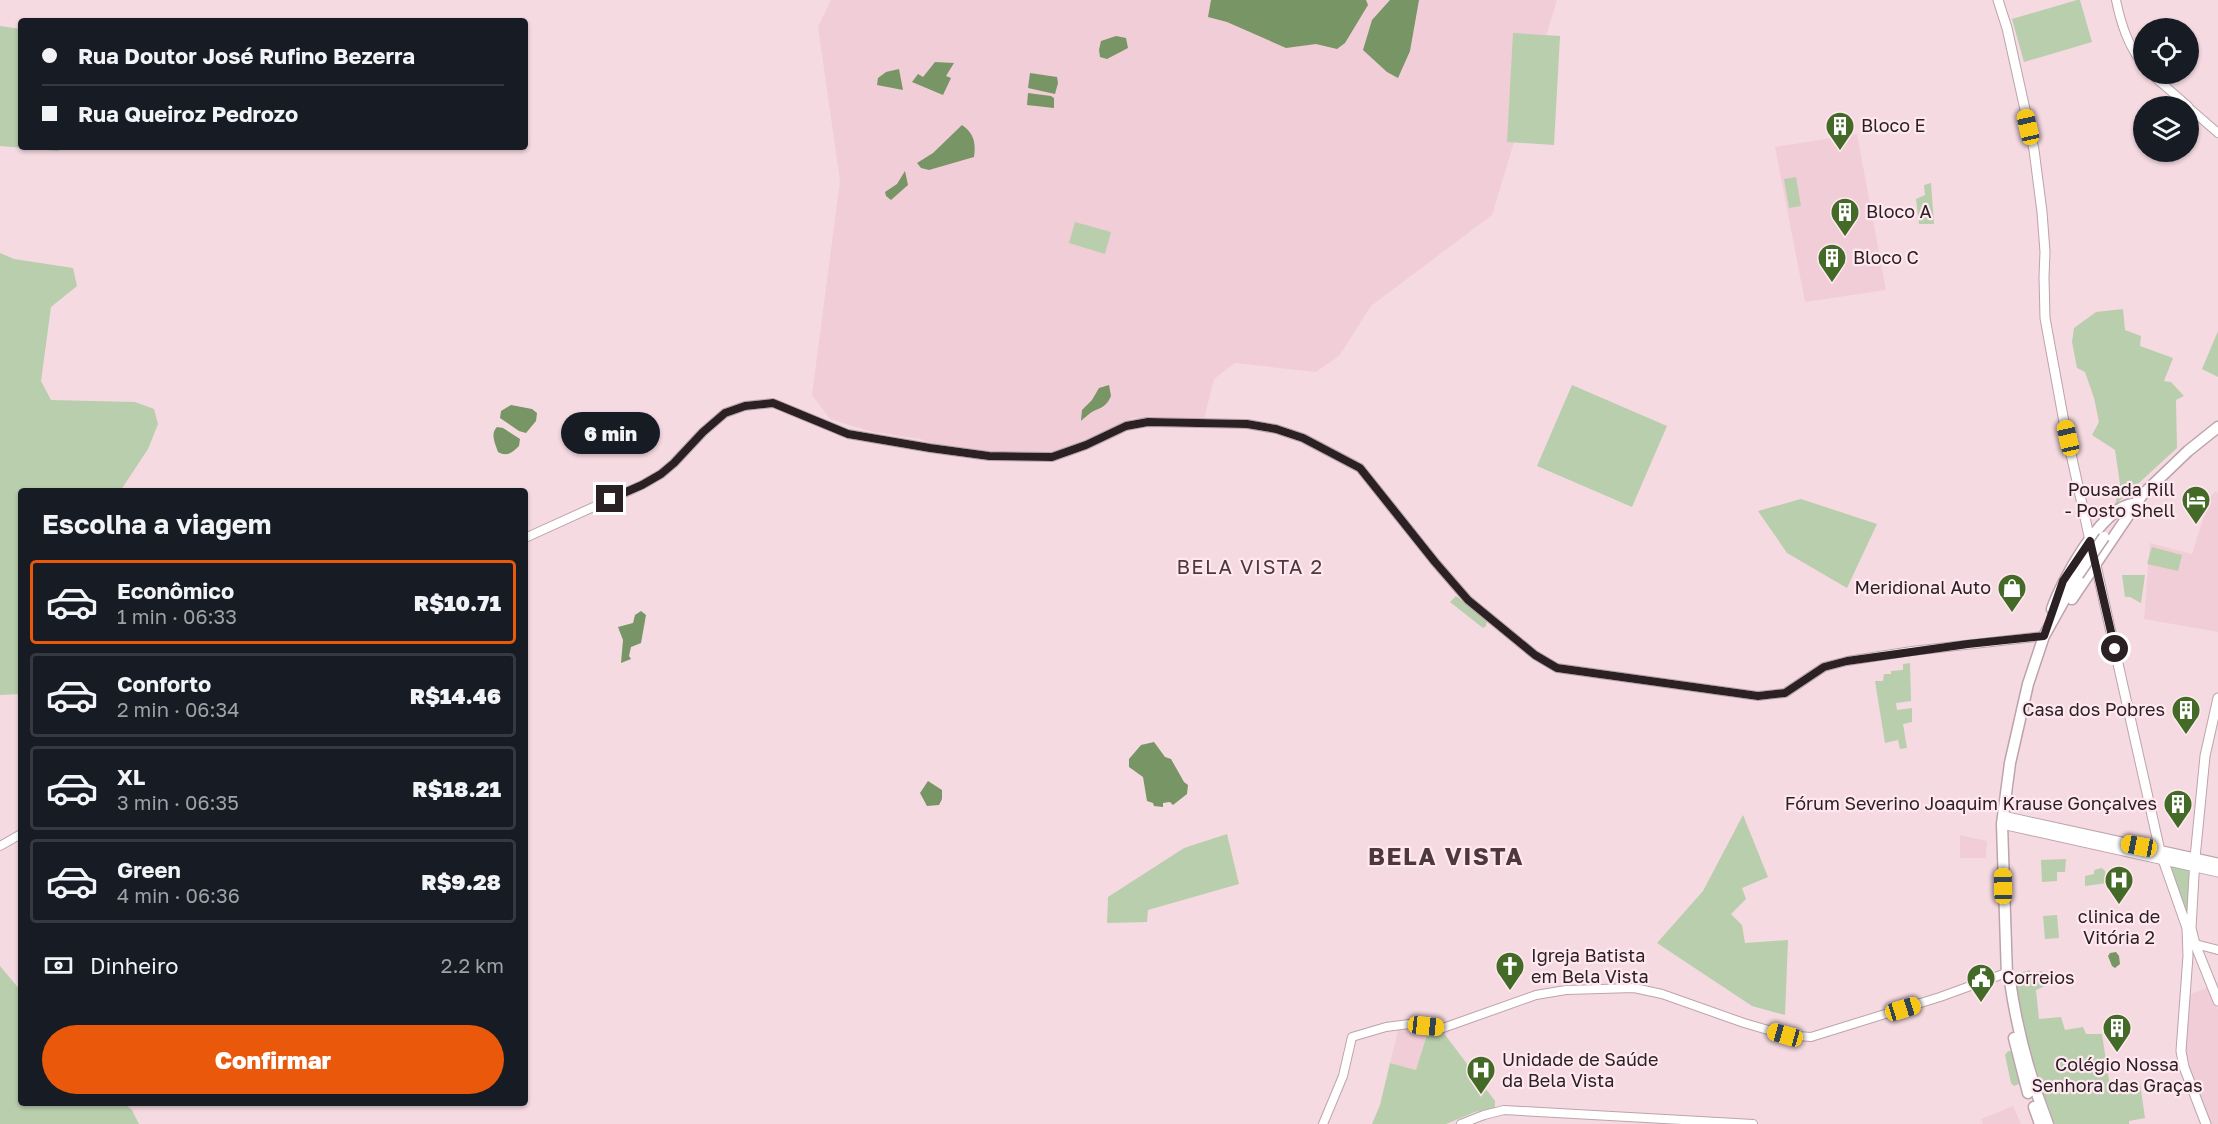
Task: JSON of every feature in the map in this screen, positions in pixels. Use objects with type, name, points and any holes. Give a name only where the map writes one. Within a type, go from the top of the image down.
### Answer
[{"type":"main road","points":[[1998,0],[2007,28],[2034,150],[2043,222],[2045,318],[2064,422],[2090,541],[2163,861],[2189,928],[2192,945],[2199,955],[2218,1001]]},
{"type":"main road","points":[[2046,631],[2078,575],[2104,537],[2132,504],[2188,451],[2218,427]]},
{"type":"main road","points":[[2046,631],[2062,612],[2142,495]]},
{"type":"main road","points":[[2040,1124],[2015,1044],[2004,983],[2006,975],[2002,820],[2015,732],[2028,684],[2063,581],[2110,515],[2132,504]]},
{"type":"main road","points":[[2189,928],[2205,756],[2218,698]]},
{"type":"main road","points":[[2002,820],[2160,850],[2218,872]]},
{"type":"main road","points":[[2002,820],[2163,861],[2218,863]]},
{"type":"main road","points":[[2192,945],[2188,956],[2181,1051],[2184,1067],[2206,1124]]},
{"type":"main road","points":[[2188,956],[2194,953],[2199,955]]},
{"type":"main road","points":[[2006,975],[2010,981],[2035,1092],[2048,1124]]},
{"type":"street","points":[[2116,0],[2120,19],[2133,49]]},
{"type":"street","points":[[2163,84],[2177,96]]},
{"type":"street","points":[[2199,117],[2218,133]]},
{"type":"street","points":[[528,537],[642,485],[661,474],[725,413],[745,406],[773,403],[848,434],[989,456],[1052,457],[1086,445],[1126,426],[1148,422],[1247,424],[1276,429],[1303,438],[1360,468],[1468,600],[1535,655],[1557,668],[1758,696],[1785,693],[1824,667],[1847,661],[2046,631]]},
{"type":"street","points":[[0,846],[18,836]]},
{"type":"street","points":[[2192,945],[2218,950]]},
{"type":"street","points":[[1323,1124],[1343,1076],[1352,1036],[1386,1027],[1409,1024],[1443,1028],[1536,995],[1566,990],[1634,988],[1662,994],[1734,1020],[1785,1035],[1811,1037],[2006,975]]},
{"type":"street","points":[[1461,1124],[1504,1110],[1753,1124]]},
{"type":"shaded area","points":[[831,0],[1557,0],[1492,215],[1371,306],[1339,356],[1316,372],[1235,363],[1214,379],[1204,419],[1133,418],[1055,453],[1010,454],[939,446],[920,439],[873,432],[830,419],[812,395],[840,181],[818,27]]},
{"type":"shaded area","points":[[1211,0],[1366,0],[1368,5],[1345,43],[1337,49],[1316,44],[1286,48],[1227,22],[1208,17]]},
{"type":"shaded area","points":[[1390,0],[1419,0],[1410,51],[1398,78],[1387,72],[1363,50],[1372,20]]},
{"type":"shaded area","points":[[2080,0],[2092,42],[2024,62],[2012,19]]},
{"type":"shaded area","points":[[0,26],[18,29],[18,148],[0,146]]},
{"type":"shaded area","points":[[1513,33],[1560,36],[1554,145],[1507,142]]},
{"type":"shaded area","points":[[1116,36],[1126,38],[1128,48],[1107,59],[1100,57],[1101,41]]},
{"type":"shaded area","points":[[935,62],[954,63],[946,76],[951,78],[943,95],[912,82],[918,74],[923,77]]},
{"type":"shaded area","points":[[899,69],[903,90],[877,85],[878,78],[886,72]]},
{"type":"shaded area","points":[[1030,73],[1057,77],[1055,94],[1028,88]]},
{"type":"shaded area","points":[[1028,93],[1051,96],[1054,98],[1054,108],[1027,105]]},
{"type":"shaded area","points":[[962,125],[973,139],[974,157],[929,170],[921,168],[917,163],[933,153]]},
{"type":"shaded area","points":[[1857,134],[1886,290],[1805,302],[1775,147]]},
{"type":"shaded area","points":[[905,171],[908,185],[891,200],[885,192],[897,184]]},
{"type":"shaded area","points":[[1796,177],[1801,206],[1789,208],[1784,179]]},
{"type":"shaded area","points":[[1931,183],[1934,224],[1919,224],[1916,199],[1925,195],[1924,185]]},
{"type":"shaded area","points":[[1075,222],[1111,232],[1105,254],[1069,243]]},
{"type":"shaded area","points":[[0,253],[14,259],[73,268],[77,286],[51,307],[41,381],[51,400],[135,402],[154,409],[158,424],[148,449],[122,488],[18,488],[18,694],[0,695]]},
{"type":"shaded area","points":[[2123,309],[2125,330],[2141,336],[2140,346],[2173,358],[2164,381],[2171,382],[2184,396],[2176,400],[2177,448],[2115,505],[2120,484],[2115,450],[2092,435],[2099,422],[2094,398],[2085,372],[2077,368],[2072,342],[2074,328],[2096,312]]},
{"type":"shaded area","points":[[2218,331],[2218,377],[2202,369]]},
{"type":"shaded area","points":[[1109,385],[1111,396],[1107,402],[1081,421],[1082,410],[1099,388]]},
{"type":"shaded area","points":[[1572,385],[1667,426],[1632,507],[1537,466]]},
{"type":"shaded area","points":[[511,405],[532,409],[537,413],[536,421],[526,433],[500,418],[501,411]]},
{"type":"shaded area","points":[[497,427],[503,428],[520,439],[519,446],[512,452],[504,454],[498,452],[493,436]]},
{"type":"shaded area","points":[[2216,491],[2218,493],[2218,632],[2144,619],[2150,543],[2192,554],[2205,513],[2197,510]]},
{"type":"shaded area","points":[[1801,499],[1877,524],[1847,588],[1787,553],[1758,511]]},
{"type":"shaded area","points":[[2152,547],[2182,555],[2178,571],[2147,564]]},
{"type":"shaded area","points":[[2122,575],[2145,575],[2141,603],[2125,597]]},
{"type":"shaded area","points":[[1456,596],[1487,621],[1486,626],[1483,628],[1450,602]]},
{"type":"shaded area","points":[[641,611],[646,615],[641,643],[631,647],[629,656],[631,659],[621,663],[623,640],[618,627],[633,623],[635,615]]},
{"type":"shaded area","points":[[1910,663],[1911,701],[1896,703],[1897,710],[1912,708],[1912,722],[1903,724],[1907,748],[1900,749],[1898,740],[1885,743],[1875,681],[1883,681],[1884,674],[1903,670],[1903,664]]},
{"type":"shaded area","points":[[1154,742],[1165,757],[1171,759],[1188,785],[1187,794],[1173,805],[1170,802],[1163,803],[1163,807],[1154,806],[1153,803],[1147,801],[1143,777],[1129,767],[1129,759],[1141,745]]},
{"type":"shaded area","points":[[928,781],[942,790],[939,805],[927,806],[920,793]]},
{"type":"shaded area","points":[[1743,815],[1768,877],[1742,888],[1746,899],[1731,914],[1742,925],[1745,943],[1788,940],[1785,1015],[1752,1006],[1657,943],[1703,891]]},
{"type":"shaded area","points":[[1227,834],[1239,884],[1148,910],[1147,922],[1107,923],[1108,897],[1184,848]]},
{"type":"shaded area","points":[[1960,835],[1987,841],[1986,858],[1960,858]]},
{"type":"shaded area","points":[[2066,859],[2065,872],[2057,872],[2057,881],[2042,882],[2041,860]]},
{"type":"shaded area","points":[[2166,863],[2191,868],[2190,924]]},
{"type":"shaded area","points":[[2102,868],[2105,871],[2107,883],[2085,886],[2085,876],[2094,874],[2094,870]]},
{"type":"shaded area","points":[[2057,915],[2059,938],[2045,939],[2043,916]]},
{"type":"shaded area","points":[[2116,952],[2120,964],[2115,968],[2108,956]]},
{"type":"shaded area","points":[[0,966],[18,987],[18,1106],[127,1106],[139,1124],[0,1124]]},
{"type":"shaded area","points":[[2030,970],[2030,973],[2042,971],[2045,986],[2036,990],[2039,1019],[2061,1017],[2065,1030],[2083,1027],[2086,1034],[2102,1034],[2110,1087],[2140,1083],[2145,1118],[2129,1121],[2129,1124],[2055,1124],[2028,1047],[2018,1003],[2016,985],[2019,973]]},
{"type":"shaded area","points":[[2209,987],[2218,1010],[2218,1124],[2210,1124],[2192,1078],[2186,1050],[2189,995]]},
{"type":"shaded area","points":[[1399,1027],[1429,1028],[1416,1070],[1390,1063]]},
{"type":"shaded area","points":[[1429,1028],[1443,1032],[1495,1101],[1495,1108],[1475,1112],[1446,1124],[1372,1124],[1380,1105],[1390,1063],[1416,1070]]},
{"type":"shaded area","points":[[2008,1051],[2014,1052],[2021,1083],[2014,1086],[2011,1083],[2005,1055]]},
{"type":"shaded area","points":[[2013,1106],[2021,1124],[1983,1124],[1981,1119]]},
{"type":"place","name":"Bloco E","points":[[1840,152]]},
{"type":"place","name":"Bloco A","points":[[1845,238]]},
{"type":"place","name":"Bloco C","points":[[1832,284]]},
{"type":"place","name":"Pousada Rill - Posto Shell","points":[[2196,526]]},
{"type":"place","name":"Meridional Auto","points":[[2012,614]]},
{"type":"place","name":"Casa dos Pobres","points":[[2186,736]]},
{"type":"place","name":"Fórum Severino Joaquim Krause Gonçalves","points":[[2178,830]]},
{"type":"place","name":"clinica de Vitória 2","points":[[2119,906]]},
{"type":"place","name":"Igreja Batista em Bela Vista","points":[[1510,992]]},
{"type":"place","name":"Correios","points":[[1981,1004]]},
{"type":"place","name":"Colégio Nossa Senhora das Graças","points":[[2117,1054]]},
{"type":"place","name":"Unidade de Saúde da Bela Vista","points":[[1481,1096]]},
{"type":"district","name":"BELA VISTA 2","points":[[1250,567]]},
{"type":"district","name":"BELA VISTA","points":[[1446,857]]},
{"type":"route","points":[[610,499],[661,474],[725,413],[745,406],[773,403],[848,434],[989,456],[1052,457],[1086,445],[1126,426],[1148,422],[1247,424],[1276,429],[1303,438],[1360,468],[1468,600],[1535,655],[1564,670],[1758,696],[1785,693],[1824,667],[1847,661],[2044,636],[2049,627],[2057,593],[2090,541],[2115,649]]}]
